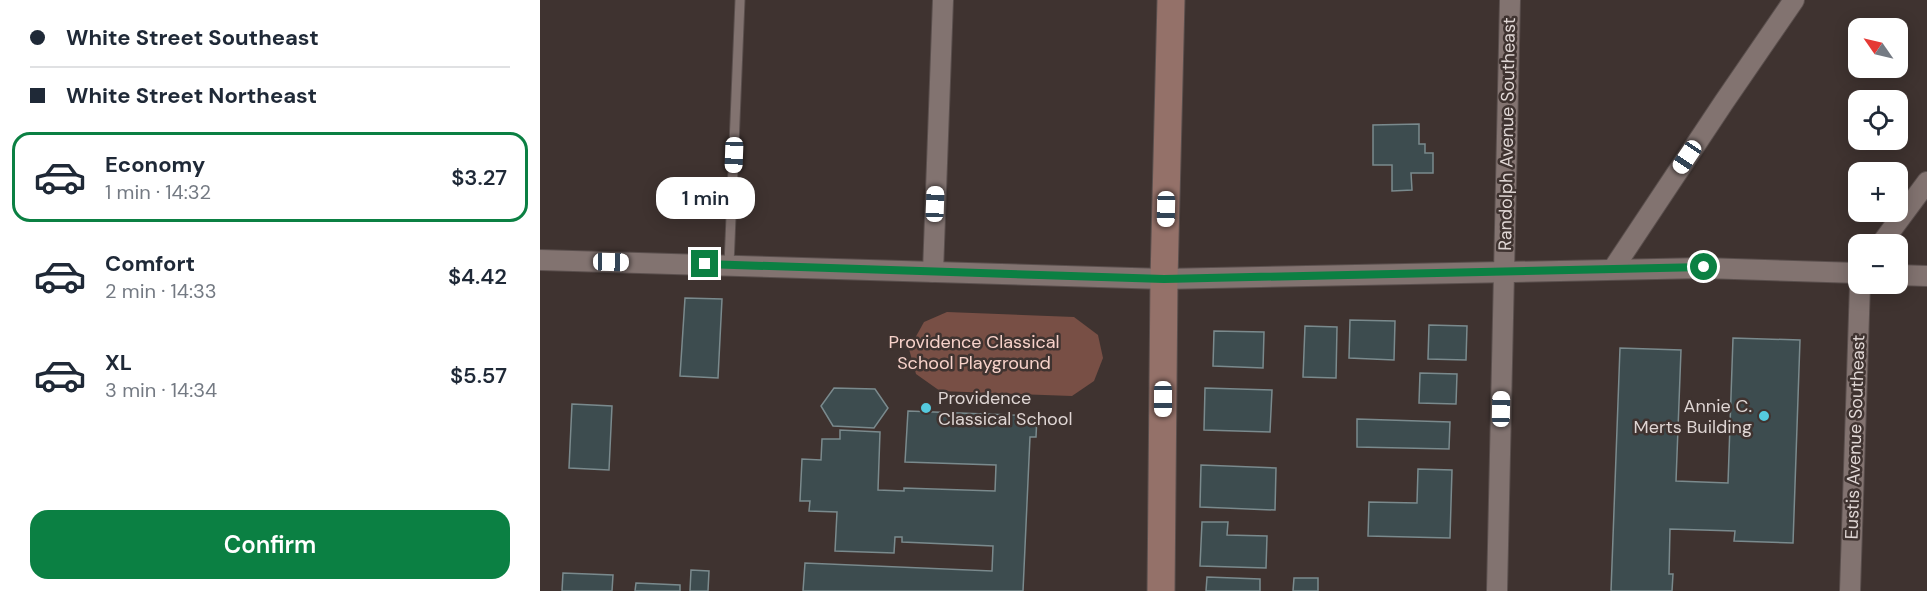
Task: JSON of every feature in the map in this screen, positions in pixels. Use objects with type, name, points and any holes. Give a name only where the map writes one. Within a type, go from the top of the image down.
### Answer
[{"type":"street","points":[[933,272],[943,0]]},
{"type":"street","points":[[1161,591],[1164,279],[1171,0]]},
{"type":"street","name":"Randolph Avenue Southeast","points":[[1497,591],[1510,0]]},
{"type":"street","points":[[1613,269],[1794,0]]},
{"type":"street","points":[[1888,234],[1927,182]]},
{"type":"street","points":[[540,260],[1164,279],[1704,267],[1848,273]]},
{"type":"street","points":[[1908,275],[1927,276]]},
{"type":"street","name":"Eustis Avenue Southeast","points":[[1850,591],[1860,294]]},
{"type":"lane","points":[[729,265],[740,0]]},
{"type":"green space","name":"Providence Classical School Playground","points":[[947,312],[1074,317],[1098,335],[1103,358],[1094,381],[1072,396],[940,391],[916,374],[909,349],[924,322]]},
{"type":"building","points":[[1419,124],[1419,144],[1425,144],[1425,153],[1433,153],[1433,173],[1411,173],[1412,190],[1392,191],[1392,165],[1373,165],[1373,125]]},
{"type":"building","points":[[685,298],[722,299],[718,378],[680,376]]},
{"type":"building","points":[[1350,320],[1395,321],[1394,360],[1349,358]]},
{"type":"building","points":[[1429,325],[1467,326],[1466,360],[1428,359]]},
{"type":"building","points":[[1305,326],[1337,327],[1336,378],[1303,377]]},
{"type":"building","points":[[1214,331],[1264,332],[1263,368],[1213,366]]},
{"type":"building","name":"Annie C. Merts Building","points":[[1733,338],[1800,340],[1793,543],[1734,541],[1735,531],[1670,529],[1669,574],[1673,574],[1672,591],[1611,591],[1620,348],[1681,350],[1676,481],[1728,483]]},
{"type":"building","points":[[1420,373],[1457,374],[1456,404],[1419,403]]},
{"type":"building","points":[[834,388],[875,389],[888,408],[874,428],[833,426],[821,406]]},
{"type":"building","points":[[1205,388],[1272,390],[1270,432],[1204,430]]},
{"type":"building","points":[[572,404],[612,406],[609,470],[569,468]]},
{"type":"building","points":[[908,411],[1037,416],[1036,437],[1030,437],[1023,591],[803,591],[805,563],[992,571],[993,546],[902,542],[902,537],[895,537],[894,553],[835,551],[837,512],[809,511],[810,501],[800,501],[802,459],[821,460],[822,439],[840,439],[840,430],[880,432],[878,490],[904,491],[904,488],[995,491],[996,465],[905,462]]},
{"type":"building","points":[[1357,419],[1450,422],[1449,449],[1357,447]]},
{"type":"building","points":[[1201,465],[1276,468],[1275,510],[1200,507]]},
{"type":"building","points":[[1418,469],[1452,470],[1450,538],[1368,536],[1369,502],[1417,503]]},
{"type":"building","points":[[1202,522],[1228,522],[1227,535],[1267,536],[1266,568],[1200,566]]},
{"type":"building","points":[[691,570],[709,571],[708,591],[690,591]]},
{"type":"building","points":[[563,573],[613,575],[612,591],[562,591]]},
{"type":"building","points":[[1207,577],[1260,579],[1260,591],[1206,591]]},
{"type":"building","points":[[1294,578],[1318,578],[1318,591],[1293,591]]},
{"type":"building","points":[[636,583],[680,585],[680,591],[635,591]]},
{"type":"place","name":"Providence Classical School","points":[[926,408]]},
{"type":"place","name":"Annie C. Merts Building","points":[[1764,416]]},
{"type":"route","points":[[705,264],[1164,279],[1704,267]]}]
